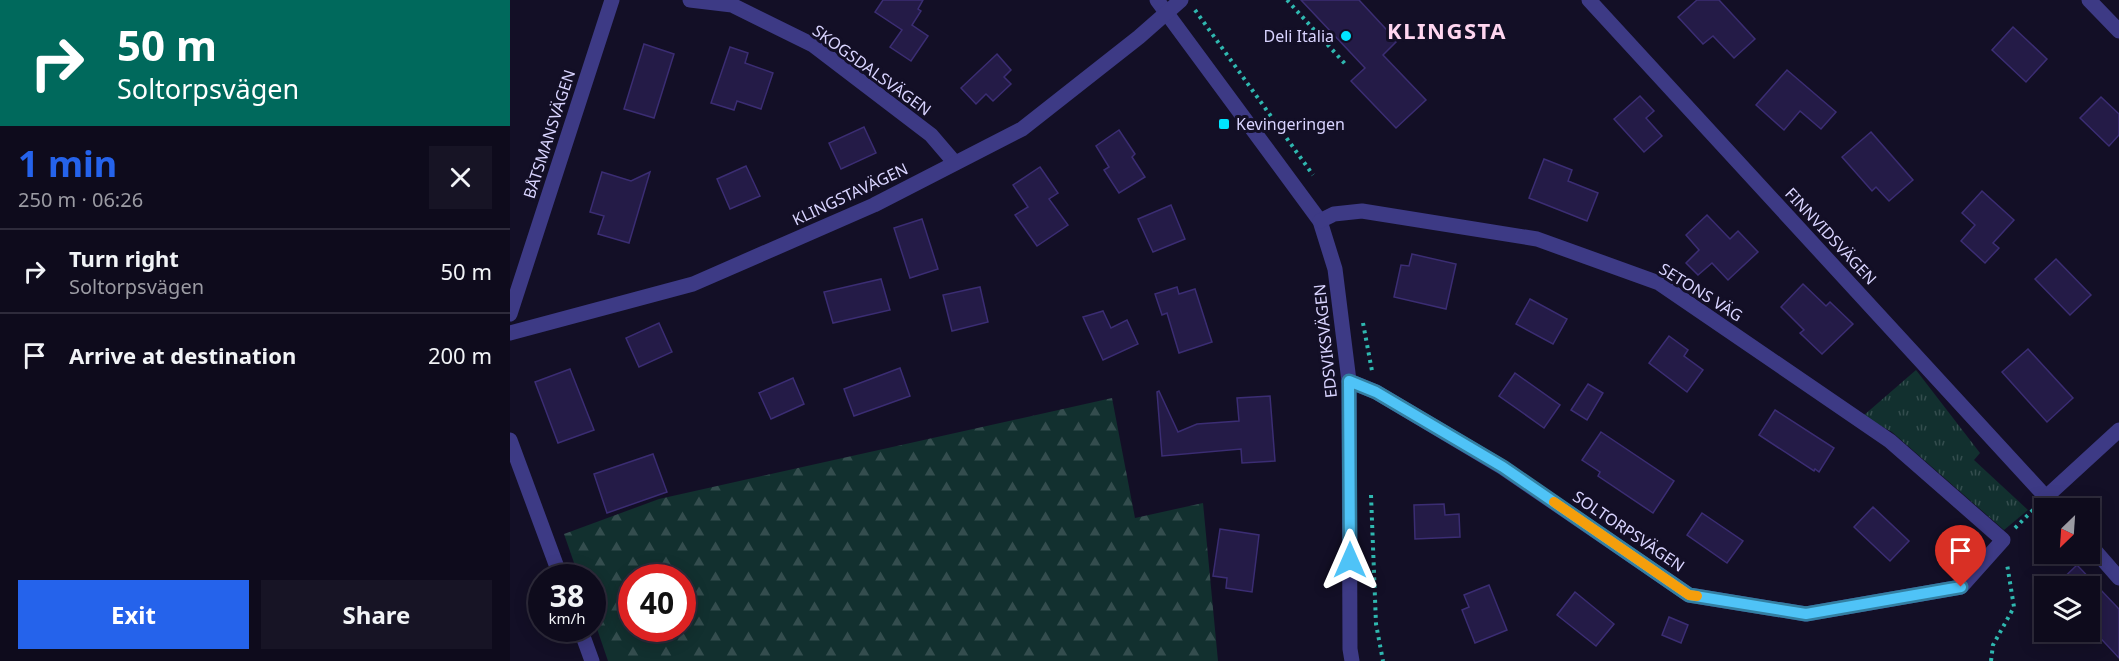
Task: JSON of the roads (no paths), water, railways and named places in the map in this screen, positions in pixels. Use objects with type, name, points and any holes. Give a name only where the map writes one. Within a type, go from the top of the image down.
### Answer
[{"type":"street","name":"BÅTSMANSVÄGEN","points":[[510,314],[612,0]]},
{"type":"street","name":"SKOGSDALSVÄGEN","points":[[690,0],[732,5],[813,45],[930,135],[955,163]]},
{"type":"street","name":"EDSVIKSVÄGEN","points":[[1157,0],[1320,220],[1335,269],[1349,381],[1350,649],[1352,661]]},
{"type":"street","points":[[1167,13],[1181,0]]},
{"type":"street","name":"FINNVIDSVÄGEN","points":[[1589,0],[2046,498]]},
{"type":"street","points":[[2089,0],[2119,31]]},
{"type":"street","name":"KLINGSTAVÄGEN","points":[[510,333],[693,284],[874,205],[1022,129],[1167,13]]},
{"type":"street","name":"SETONS VÄG","points":[[1320,220],[1335,214],[1362,211],[1537,239],[1659,282],[1890,441],[2003,540]]},
{"type":"street","name":"SOLTORPSVÄGEN","points":[[1349,381],[1376,392],[1503,467],[1689,595],[1806,614],[1961,587],[2003,540]]},
{"type":"street","points":[[2056,498],[2119,430]]},
{"type":"street","points":[[510,440],[556,564]]},
{"type":"street","points":[[2100,556],[2119,578]]},
{"type":"street","points":[[585,642],[592,661]]},
{"type":"place","name":"Deli Italia","points":[[1346,36]]},
{"type":"place","name":"Kevingeringen","points":[[1224,124]]},
{"type":"district","name":"KLINGSTA","points":[[1447,30]]}]
